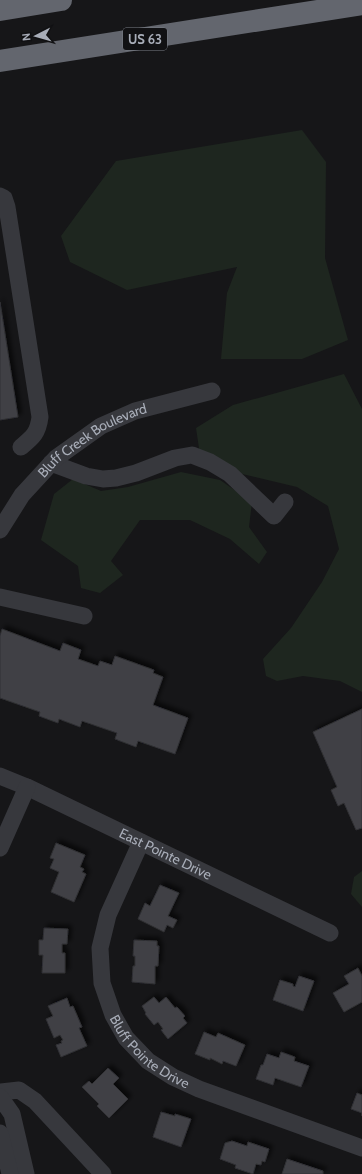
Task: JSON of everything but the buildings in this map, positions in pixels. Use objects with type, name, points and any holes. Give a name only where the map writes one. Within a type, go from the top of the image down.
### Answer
[{"type":"highway","points":[[0,10],[61,0]]},
{"type":"highway","name":"US 63","points":[[0,61],[362,4]]},
{"type":"street","points":[[0,196],[4,198],[6,207],[40,417],[38,428],[33,437],[21,447]]},
{"type":"street","name":"Bluff Creek Boulevard","points":[[0,530],[22,495],[51,463],[101,426],[135,411],[212,391]]},
{"type":"street","points":[[51,463],[86,476],[103,479],[116,478],[136,473],[175,458],[192,455],[210,462],[230,474],[274,516],[285,502]]},
{"type":"street","points":[[0,597],[84,616]]},
{"type":"street","name":"East Pointe Drive","points":[[0,776],[27,787],[330,934]]},
{"type":"street","points":[[0,848],[27,787]]},
{"type":"street","name":"Bluff Pointe Drive","points":[[141,842],[108,915],[100,948],[102,983],[113,1015],[126,1038],[148,1061],[173,1077],[199,1089],[362,1148]]},
{"type":"street","points":[[0,1092],[19,1090],[35,1102],[103,1174]]},
{"type":"street","points":[[0,1097],[12,1114],[26,1174]]},
{"type":"street","points":[[0,1132],[10,1174]]},
{"type":"shaded area","points":[[302,130],[326,162],[325,258],[348,340],[302,359],[221,359],[227,293],[237,267],[127,290],[70,262],[61,236],[116,161]]},
{"type":"shaded area","points":[[344,374],[362,409],[362,692],[340,681],[303,676],[277,681],[266,676],[263,659],[291,628],[322,582],[339,549],[328,506],[297,487],[238,473],[200,455],[196,428],[233,405]]},
{"type":"shaded area","points":[[181,472],[220,480],[252,502],[249,527],[267,552],[259,564],[230,539],[190,520],[140,520],[111,561],[123,575],[100,593],[81,588],[78,566],[41,540],[54,494],[73,479],[101,491],[128,487]]},
{"type":"shaded area","points":[[362,871],[362,907],[351,894],[354,877]]}]
